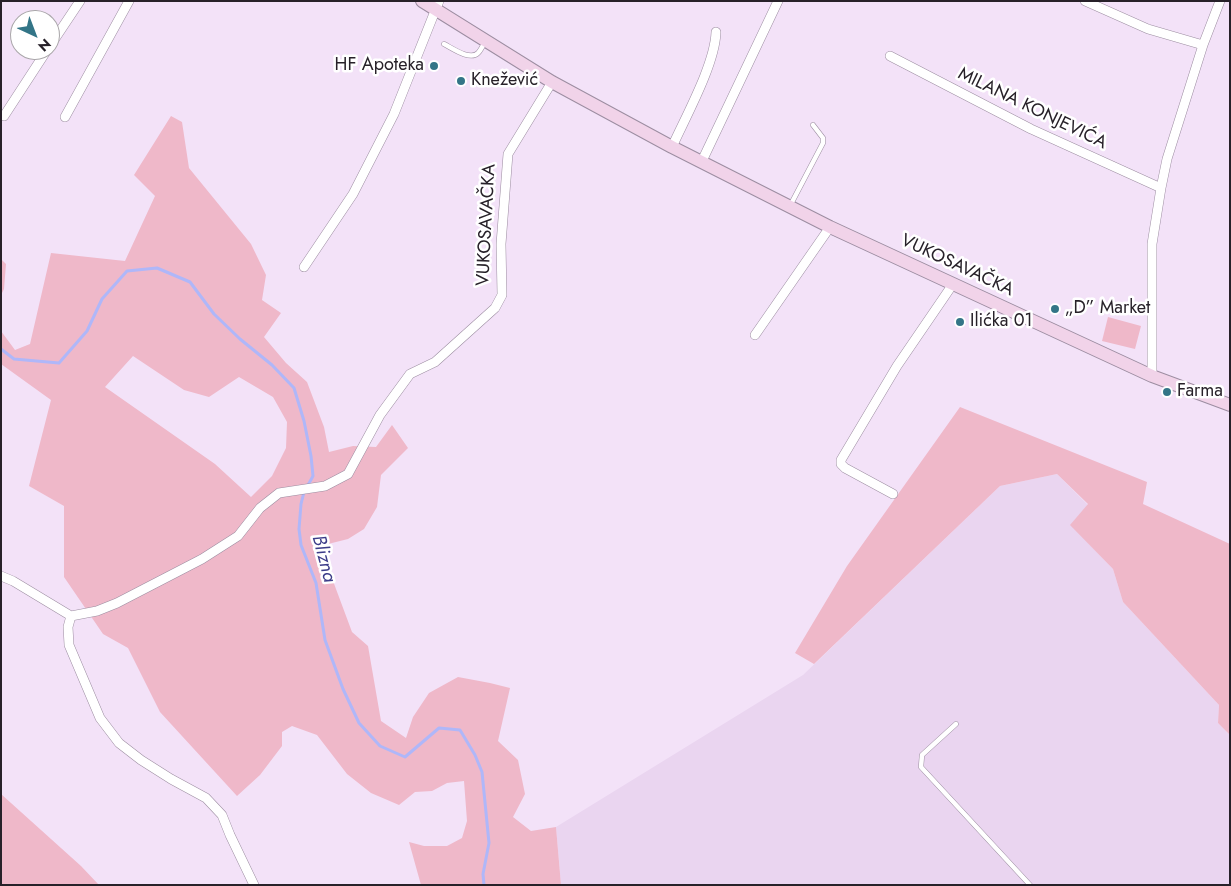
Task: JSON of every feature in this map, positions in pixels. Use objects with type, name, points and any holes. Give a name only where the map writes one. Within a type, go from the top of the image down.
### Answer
[{"type":"main road","name":"VUKOSAVAČKA","points":[[422,1],[437,5],[485,41],[552,82],[672,147],[830,227],[1152,376],[1230,405]]},
{"type":"street","points":[[60,31],[80,1]]},
{"type":"street","points":[[65,117],[129,1]]},
{"type":"street","points":[[702,161],[778,1]]},
{"type":"street","points":[[1085,1],[1148,29],[1203,45]]},
{"type":"street","points":[[1152,376],[1152,244],[1161,188],[1167,159],[1203,45],[1220,1]]},
{"type":"street","points":[[304,267],[353,194],[381,141],[394,114],[437,5]]},
{"type":"street","points":[[672,147],[706,70],[716,42],[716,32]]},
{"type":"street","name":"MILANA KONJEVIĆA","points":[[890,56],[1031,129],[1161,188]]},
{"type":"street","points":[[4,116],[40,60]]},
{"type":"street","name":"VUKOSAVAČKA","points":[[71,616],[97,611],[117,603],[202,560],[238,536],[260,508],[279,493],[325,486],[348,474],[380,415],[410,374],[435,362],[495,308],[502,294],[501,244],[508,154],[552,82]]},
{"type":"street","points":[[755,336],[830,227]]},
{"type":"street","points":[[893,494],[845,468],[841,464],[841,460],[897,366],[953,284]]},
{"type":"street","points":[[1,576],[13,581],[71,616],[68,628],[69,645],[100,718],[119,743],[141,760],[206,798],[222,815],[254,885]]},
{"type":"lane","points":[[444,44],[467,55],[474,56],[485,41]]},
{"type":"lane","points":[[790,206],[824,143],[823,138],[813,125]]},
{"type":"lane","points":[[956,724],[922,755],[921,767],[1030,885]]},
{"type":"shaded area","points":[[171,116],[182,122],[189,168],[251,244],[266,275],[262,300],[281,313],[264,337],[286,363],[307,382],[324,427],[329,452],[353,446],[376,447],[392,425],[408,448],[381,475],[377,507],[364,529],[348,539],[320,546],[352,632],[368,646],[381,721],[406,738],[413,717],[429,693],[458,677],[510,688],[498,741],[518,760],[525,794],[513,817],[531,831],[556,827],[561,885],[421,885],[409,842],[424,846],[447,846],[462,838],[467,821],[464,781],[447,783],[432,791],[415,792],[399,805],[371,793],[347,774],[317,735],[292,726],[282,732],[282,746],[260,775],[237,796],[160,712],[128,648],[103,634],[64,577],[64,506],[29,486],[51,400],[1,364],[1,331],[15,350],[30,344],[51,253],[125,261],[155,196],[134,175]],"holes":[[[133,356],[184,390],[209,397],[239,377],[273,397],[287,422],[286,448],[272,476],[251,497],[215,464],[105,387]]]},
{"type":"shaded area","points":[[1,259],[6,264],[4,289],[1,295]]},
{"type":"shaded area","points":[[1108,317],[1141,326],[1135,349],[1102,341]]},
{"type":"shaded area","points":[[960,407],[1147,482],[1143,504],[1230,544],[1230,735],[1218,723],[1219,705],[1123,602],[1113,569],[1070,525],[1088,504],[1057,474],[1000,486],[814,664],[795,653],[847,566]]},
{"type":"shaded area","points":[[1057,474],[1088,505],[1071,525],[1113,569],[1123,602],[1219,705],[1218,723],[1230,735],[1230,885],[561,885],[556,827],[803,675],[1000,486]]},
{"type":"shaded area","points":[[1,794],[81,866],[99,885],[1,885]]},
{"type":"waterway","name":"Blizna","points":[[1,349],[14,359],[59,363],[87,331],[102,299],[127,271],[157,268],[190,282],[214,314],[240,339],[272,365],[294,388],[304,421],[311,456],[313,476],[307,487]]},
{"type":"waterway","name":"Blizna","points":[[304,492],[299,529],[301,545],[316,583],[325,640],[343,689],[359,723],[380,746],[405,757],[439,728],[460,730],[475,755],[482,772],[489,843],[483,874],[484,885]]},
{"type":"place","name":"HF Apoteka","points":[[434,66]]},
{"type":"place","name":"Knežević","points":[[461,81]]},
{"type":"place","name":"„D” Market","points":[[1055,309]]},
{"type":"place","name":"Ilićka 01","points":[[960,322]]},
{"type":"place","name":"Farma","points":[[1167,392]]}]
